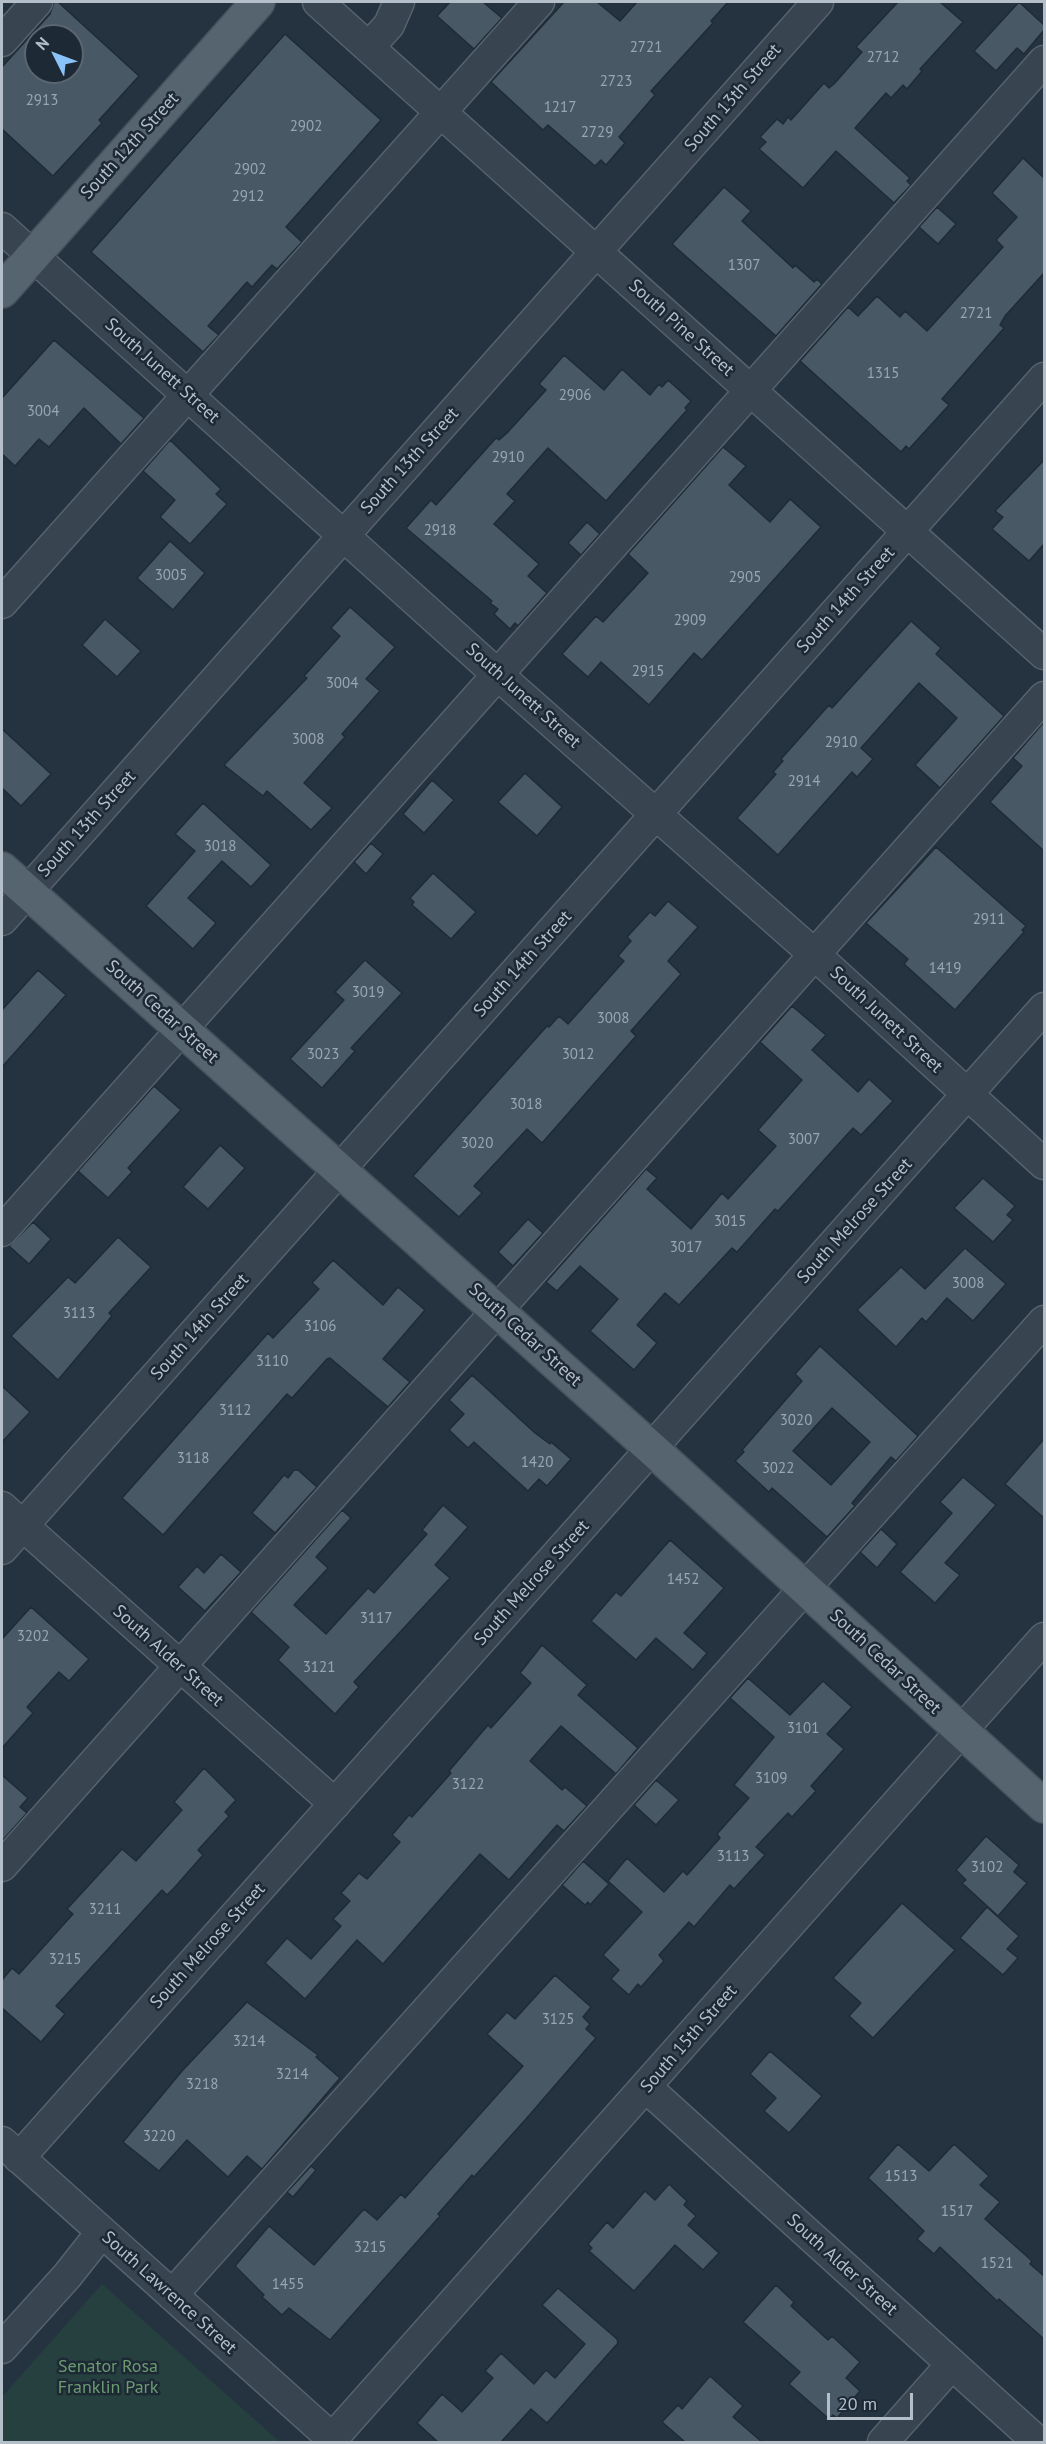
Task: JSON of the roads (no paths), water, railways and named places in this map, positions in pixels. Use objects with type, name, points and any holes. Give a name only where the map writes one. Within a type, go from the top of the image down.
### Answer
[{"type":"main road","name":"South 12th Street","points":[[2,291],[258,2]]},
{"type":"main road","name":"South Cedar Street","points":[[2,869],[652,1449],[1044,1806]]},
{"type":"street","points":[[2,41],[37,2]]},
{"type":"street","name":"South Pine Street","points":[[318,2],[1044,654]]},
{"type":"street","points":[[369,47],[389,25],[399,2]]},
{"type":"street","points":[[2,603],[539,2]]},
{"type":"street","name":"South 13th Street","points":[[2,920],[818,2]]},
{"type":"street","points":[[2,1231],[1044,61]]},
{"type":"street","name":"South Junett Street","points":[[2,228],[345,534],[497,674],[814,954],[1044,1164]]},
{"type":"street","name":"South 14th Street","points":[[2,1549],[12,1517],[340,1170],[1044,378]]},
{"type":"street","points":[[2,1866],[1044,697]]},
{"type":"street","name":"South Melrose Street","points":[[10,2150],[335,1804],[1044,1008]]},
{"type":"street","points":[[172,2295],[1044,1321]]},
{"type":"street","name":"South Alder Street","points":[[12,1517],[335,1804]]},
{"type":"street","name":"South 15th Street","points":[[334,2441],[1044,1638]]},
{"type":"street","name":"South Alder Street","points":[[647,2088],[1038,2442]]},
{"type":"street","name":"South Lawrence Street","points":[[10,2150],[334,2441]]},
{"type":"street","points":[[2,2348],[67,2276],[101,2233]]},
{"type":"street","points":[[883,2442],[952,2364]]},
{"type":"park label","name":"Senator Rosa Franklin Park","points":[[108,2377]]}]
